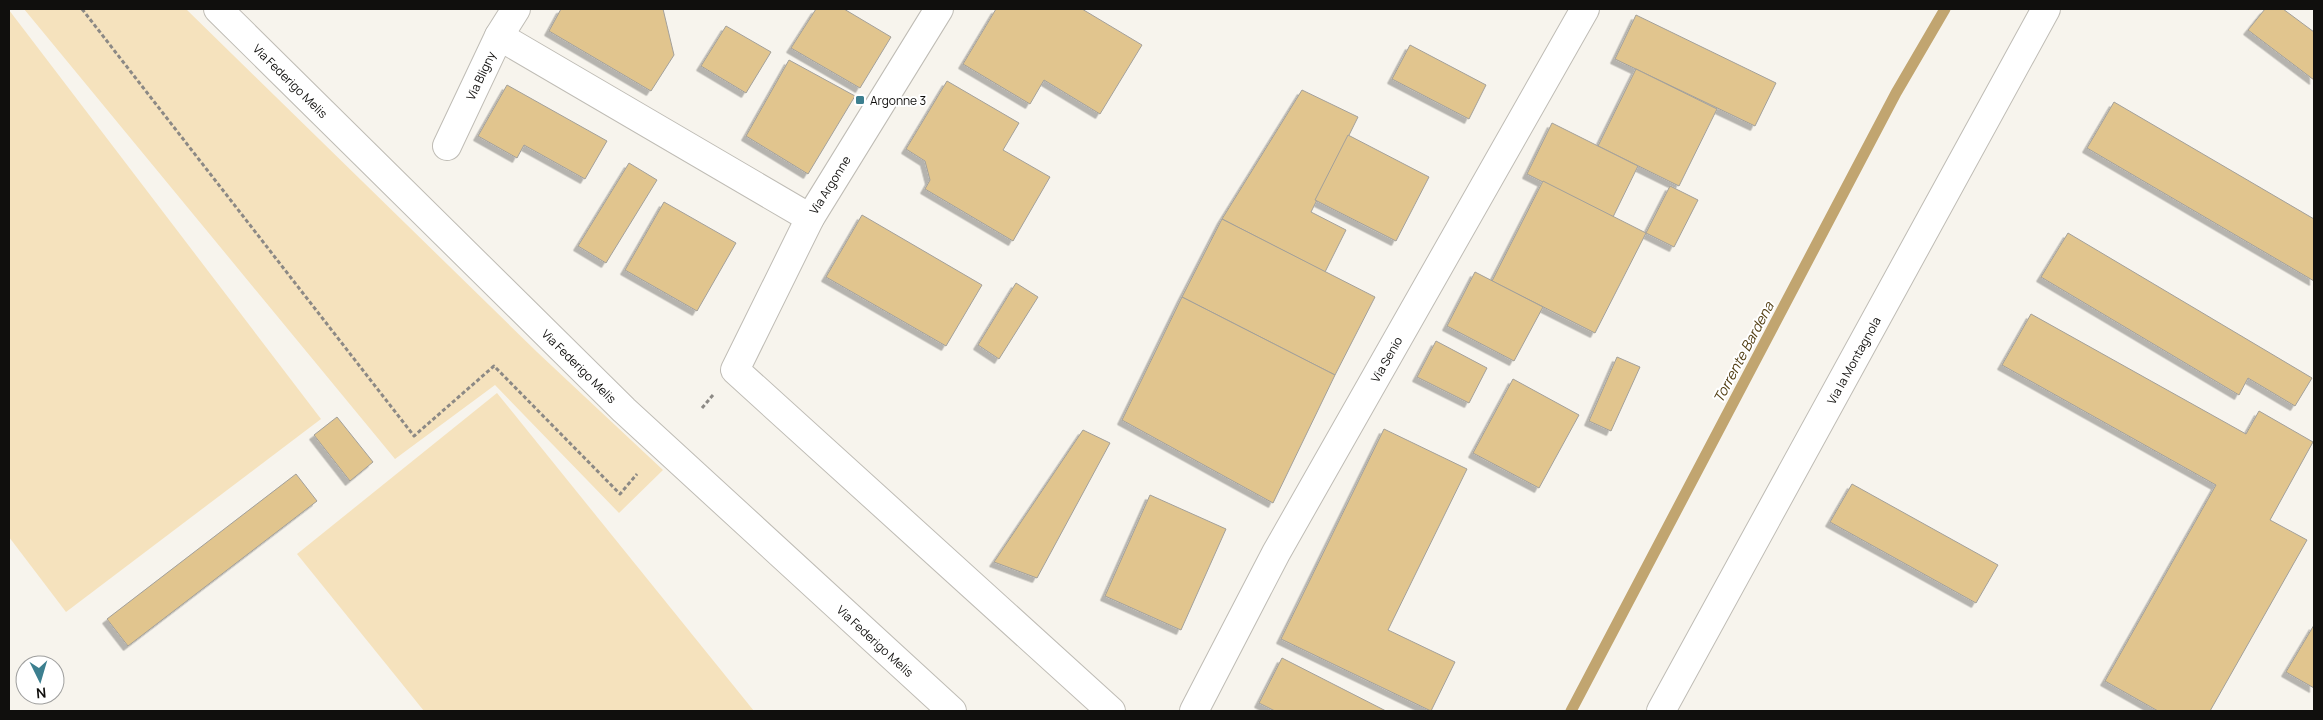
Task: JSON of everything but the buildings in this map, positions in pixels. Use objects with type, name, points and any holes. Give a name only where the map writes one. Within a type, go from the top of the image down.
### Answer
[{"type":"street","name":"Via Federigo Melis","points":[[218,9],[624,410],[952,711]]},
{"type":"street","name":"Via Bligny","points":[[447,146],[499,36],[516,9]]},
{"type":"street","name":"Via Argonne","points":[[939,9],[810,218],[735,370],[1111,711]]},
{"type":"street","name":"Via Senio","points":[[1194,711],[1276,553],[1585,9]]},
{"type":"street","name":"Via la Montagnola","points":[[1661,711],[2046,9]]},
{"type":"street","points":[[499,36],[810,218]]},
{"type":"path","points":[[82,9],[414,436],[494,366],[620,494],[637,474]]},
{"type":"shaded area","points":[[24,9],[186,9],[537,352],[663,470],[619,513],[495,385],[395,459]]},
{"type":"shaded area","points":[[9,10],[321,419],[66,612],[9,537]]},
{"type":"shaded area","points":[[497,393],[754,711],[424,711],[297,554]]},
{"type":"waterway","name":"Torrente Bardena","points":[[1571,711],[1896,93],[1945,9]]},
{"type":"place","name":"Argonne 3","points":[[860,100]]}]
